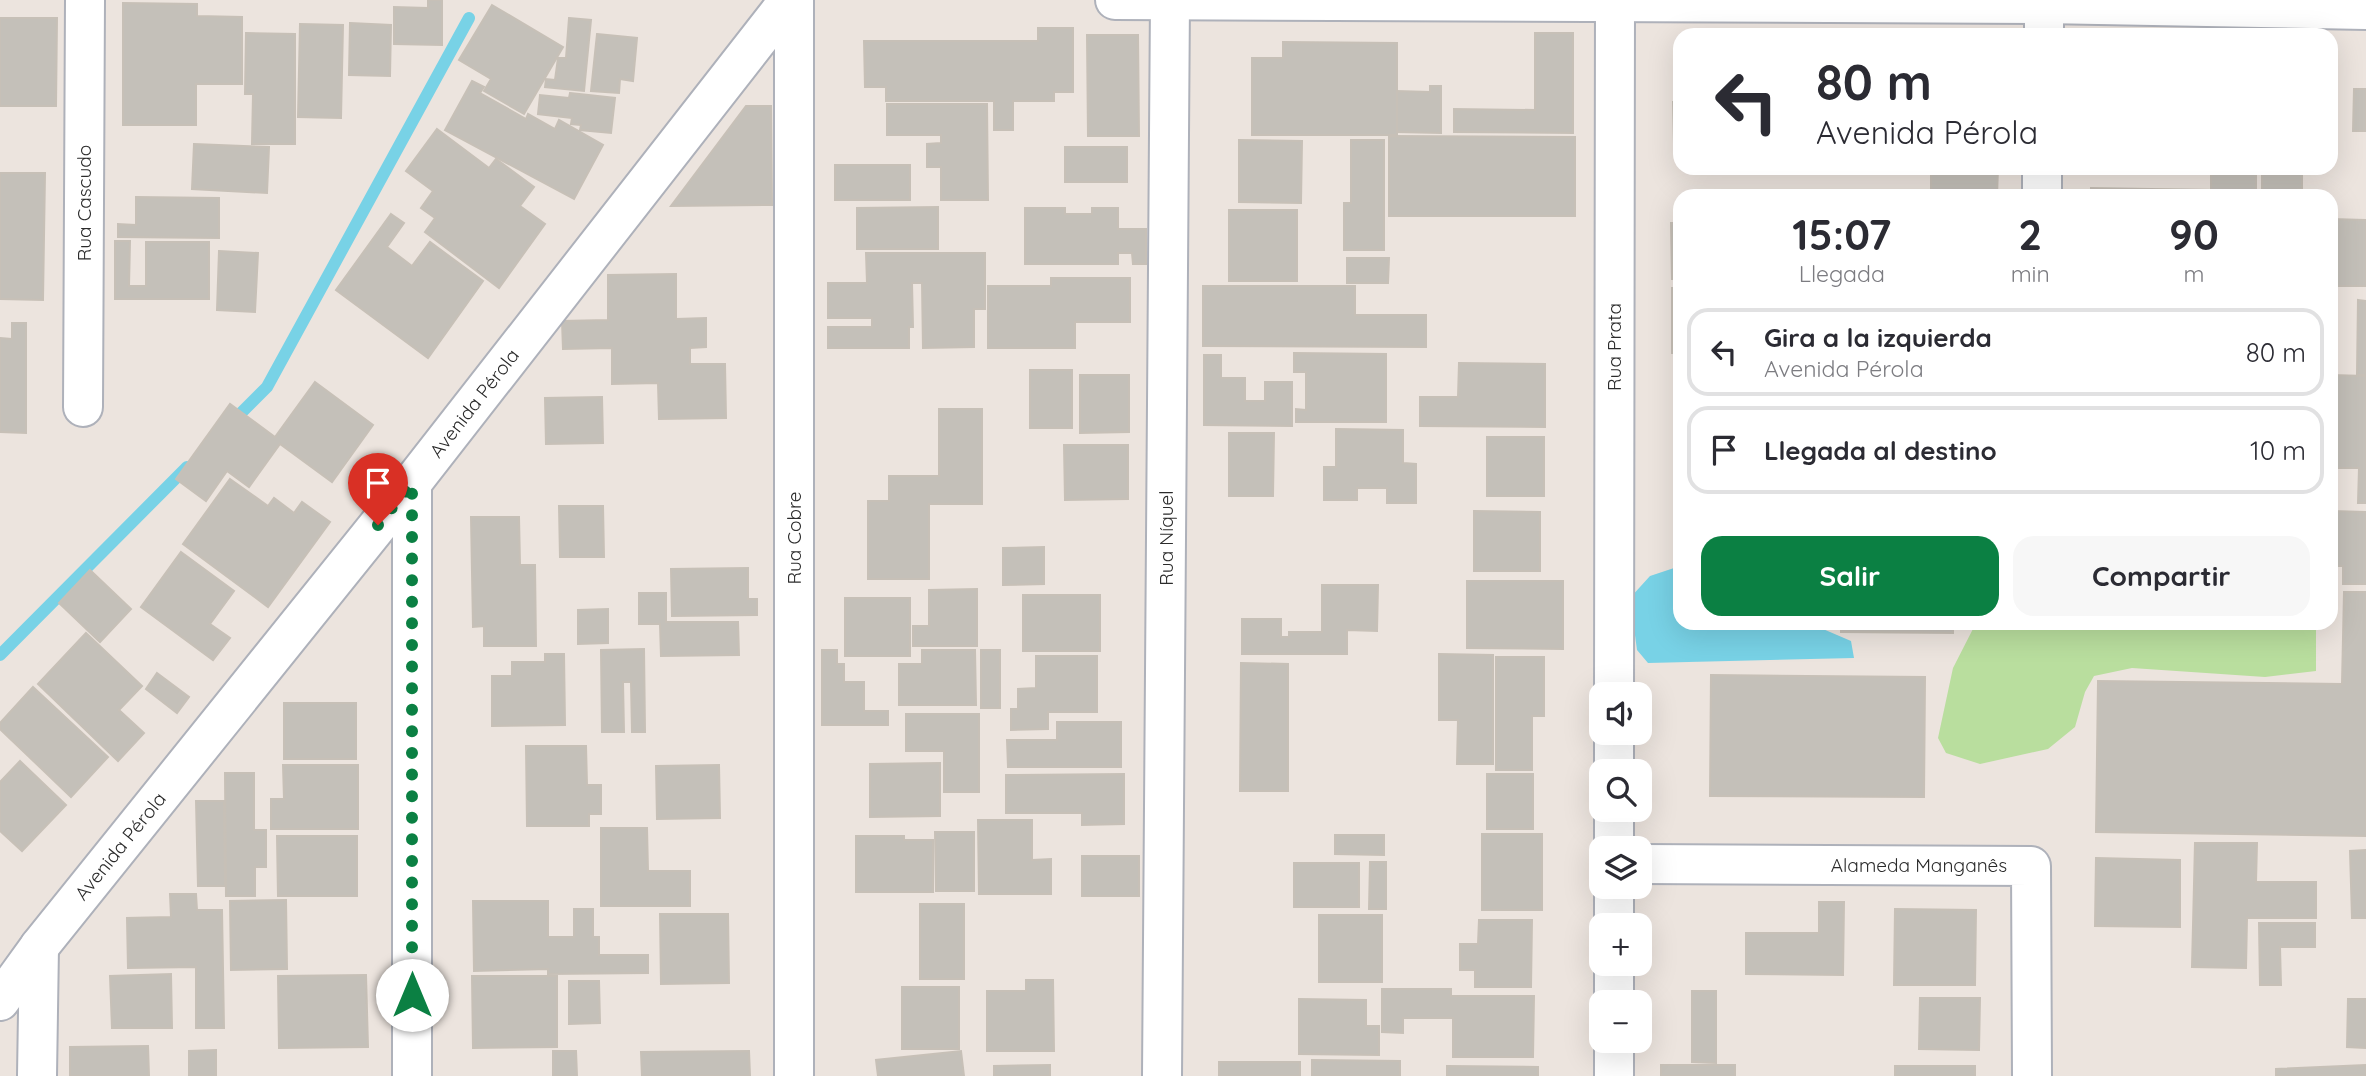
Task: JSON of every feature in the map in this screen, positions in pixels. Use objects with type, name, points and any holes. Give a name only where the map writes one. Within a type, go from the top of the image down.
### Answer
[{"type":"street","name":"Rua Cascudo","points":[[83,407],[85,0]]},
{"type":"street","name":"Avenida Pérola","points":[[0,1001],[39,947],[412,483],[789,0]]},
{"type":"street","name":"Rua Cobre","points":[[794,0],[794,1076]]},
{"type":"street","points":[[1115,0],[1615,2],[2044,13],[2366,10]]},
{"type":"street","name":"Rua Níquel","points":[[1163,1076],[1170,1]]},
{"type":"street","name":"Rua Prata","points":[[1614,682],[1615,2]]},
{"type":"street","points":[[412,483],[412,1076]]},
{"type":"street","name":"Alameda Manganês","points":[[1652,864],[2031,866],[2032,1076]]},
{"type":"street","points":[[37,1076],[39,947]]},
{"type":"street","points":[[1614,1053],[1614,1076]]},
{"type":"green space","points":[[1972,630],[2316,630],[2316,671],[2265,677],[2132,668],[2094,676],[2085,692],[2075,727],[2048,749],[1980,764],[1946,753],[1938,738],[1953,668]]},
{"type":"water","points":[[1673,568],[1673,630],[1825,630],[1851,641],[1854,658],[1648,663],[1637,650],[1630,598],[1650,576]]},
{"type":"building","points":[[428,0],[442,0],[442,45],[394,44],[394,7],[428,8]]},
{"type":"building","points":[[123,3],[197,4],[197,16],[242,17],[242,84],[196,84],[196,125],[123,125]]},
{"type":"building","points":[[492,5],[563,47],[524,114],[484,91],[491,79],[459,60]]},
{"type":"building","points":[[0,18],[57,18],[56,106],[0,106]]},
{"type":"building","points":[[569,18],[591,20],[584,91],[545,87],[546,79],[555,80],[558,58],[566,58]]},
{"type":"building","points":[[350,23],[391,25],[390,76],[349,75]]},
{"type":"building","points":[[300,24],[343,25],[341,118],[298,117]]},
{"type":"building","points":[[1038,28],[1073,28],[1073,92],[1054,92],[1054,101],[1013,101],[1013,130],[994,130],[994,101],[886,101],[886,87],[865,87],[864,41],[1038,41]]},
{"type":"building","points":[[246,33],[295,34],[295,144],[252,144],[253,94],[245,94]]},
{"type":"building","points":[[1535,33],[1573,33],[1573,133],[1454,132],[1454,109],[1535,110]]},
{"type":"building","points":[[597,34],[637,38],[633,81],[620,79],[619,93],[591,91]]},
{"type":"building","points":[[1087,35],[1138,35],[1139,136],[1088,136]]},
{"type":"building","points":[[1283,42],[1397,43],[1397,135],[1252,135],[1252,58],[1283,58]]},
{"type":"building","points":[[472,81],[484,87],[480,93],[526,119],[528,114],[555,129],[559,120],[603,145],[574,199],[445,130]]},
{"type":"building","points":[[1430,86],[1441,86],[1441,133],[1397,132],[1397,91],[1430,92]]},
{"type":"building","points":[[2354,89],[2366,89],[2366,131],[2353,131]]},
{"type":"building","points":[[570,93],[615,98],[611,133],[580,130],[581,125],[571,124],[572,118],[538,114],[540,95],[569,98]]},
{"type":"building","points":[[887,104],[987,104],[988,200],[941,200],[941,167],[927,167],[927,144],[941,143],[941,135],[887,135]]},
{"type":"building","points":[[746,106],[771,106],[772,205],[671,206]]},
{"type":"building","points":[[437,129],[489,168],[496,159],[534,187],[520,206],[545,224],[499,288],[425,232],[435,218],[421,208],[433,191],[406,171]]},
{"type":"building","points":[[1389,136],[1575,137],[1575,216],[1389,216]]},
{"type":"building","points":[[1239,140],[1302,141],[1301,203],[1239,202]]},
{"type":"building","points":[[1351,140],[1384,140],[1384,250],[1344,250],[1344,203],[1351,203]]},
{"type":"building","points":[[194,144],[269,147],[267,193],[192,189]]},
{"type":"building","points":[[1065,147],[1127,147],[1127,182],[1065,182]]},
{"type":"building","points":[[835,165],[910,165],[910,200],[835,200]]},
{"type":"building","points":[[0,173],[45,173],[43,300],[0,299]]},
{"type":"building","points":[[1931,175],[1998,175],[1997,189],[1931,189]]},
{"type":"building","points":[[2211,175],[2256,175],[2256,189],[2211,189]]},
{"type":"building","points":[[2262,175],[2302,175],[2302,189],[2262,189]]},
{"type":"building","points":[[136,197],[219,198],[219,238],[118,237],[118,224],[136,225]]},
{"type":"building","points":[[938,207],[938,249],[857,249],[857,208]]},
{"type":"building","points":[[1025,208],[1065,208],[1065,214],[1092,214],[1092,208],[1118,208],[1118,229],[1146,229],[1146,264],[1133,264],[1132,253],[1118,253],[1118,264],[1025,264]]},
{"type":"building","points":[[1229,210],[1297,210],[1297,281],[1229,281]]},
{"type":"building","points":[[391,214],[404,223],[387,247],[412,266],[430,242],[483,281],[428,358],[336,290]]},
{"type":"building","points":[[2338,219],[2366,220],[2366,286],[2338,286]]},
{"type":"building","points":[[1671,223],[1673,223],[1673,279]]},
{"type":"building","points":[[115,241],[130,241],[129,286],[146,286],[146,242],[209,242],[209,299],[115,299]]},
{"type":"building","points":[[219,251],[258,253],[255,312],[217,310]]},
{"type":"building","points":[[866,253],[985,253],[985,309],[974,309],[974,347],[923,348],[922,283],[912,283],[913,327],[909,327],[909,348],[828,348],[828,327],[872,327],[872,318],[828,318],[828,283],[867,283]]},
{"type":"building","points":[[1347,258],[1389,258],[1388,283],[1347,283]]},
{"type":"building","points":[[676,274],[676,319],[706,318],[706,347],[690,348],[690,364],[725,364],[726,418],[659,419],[658,383],[612,384],[612,348],[563,349],[562,321],[608,320],[608,275]]},
{"type":"building","points":[[1051,278],[1130,278],[1130,322],[1075,322],[1075,348],[988,348],[988,286],[1051,286]]},
{"type":"building","points":[[1203,286],[1355,286],[1355,315],[1426,315],[1426,347],[1203,346]]},
{"type":"building","points":[[1672,288],[1673,288],[1673,353]]},
{"type":"building","points":[[2358,300],[2366,301],[2366,375],[2357,375]]},
{"type":"building","points":[[12,323],[26,323],[26,433],[0,432],[0,338],[12,339]]},
{"type":"building","points":[[1294,353],[1386,354],[1386,422],[1296,422],[1296,409],[1306,410],[1306,372],[1294,372]]},
{"type":"building","points":[[1204,355],[1221,355],[1221,378],[1245,378],[1245,401],[1265,401],[1265,382],[1292,382],[1292,426],[1204,425]]},
{"type":"building","points":[[1459,363],[1545,364],[1545,427],[1420,426],[1420,397],[1458,397]]},
{"type":"building","points":[[1030,370],[1072,370],[1072,428],[1030,428]]},
{"type":"building","points":[[1080,375],[1129,375],[1129,432],[1080,433]]},
{"type":"building","points":[[2338,375],[2366,376],[2366,503],[2358,503],[2359,468],[2338,468]]},
{"type":"building","points":[[315,382],[373,425],[332,482],[280,444],[249,487],[227,471],[206,501],[176,479],[230,404],[275,437]]},
{"type":"building","points":[[602,397],[603,443],[546,444],[545,398]]},
{"type":"building","points":[[939,409],[982,409],[982,504],[929,504],[929,579],[868,579],[868,501],[889,501],[889,476],[939,476]]},
{"type":"building","points":[[1336,429],[1403,430],[1403,463],[1416,464],[1416,503],[1387,503],[1387,488],[1357,488],[1357,500],[1324,500],[1324,467],[1336,467]]},
{"type":"building","points":[[1229,433],[1274,433],[1273,496],[1229,496]]},
{"type":"building","points":[[1487,437],[1544,437],[1544,496],[1487,496]]},
{"type":"building","points":[[1064,445],[1128,445],[1128,499],[1065,500]]},
{"type":"building","points":[[230,479],[268,506],[274,498],[294,513],[302,502],[330,522],[268,607],[183,544]]},
{"type":"building","points":[[559,506],[603,506],[604,557],[560,557]]},
{"type":"building","points":[[1474,511],[1540,512],[1540,571],[1474,571]]},
{"type":"building","points":[[2338,511],[2366,512],[2366,584],[2343,584],[2343,566],[2338,566]]},
{"type":"building","points":[[471,517],[519,517],[520,565],[535,565],[536,646],[484,646],[484,626],[473,627]]},
{"type":"building","points":[[1044,547],[1044,584],[1003,585],[1003,548]]},
{"type":"building","points":[[181,552],[234,591],[210,624],[230,638],[213,660],[141,607]]},
{"type":"building","points":[[748,568],[748,599],[757,599],[757,615],[672,616],[671,569]]},
{"type":"building","points":[[90,570],[131,609],[100,642],[59,603]]},
{"type":"building","points":[[1467,581],[1563,581],[1563,649],[1467,648]]},
{"type":"building","points":[[1322,585],[1378,585],[1377,631],[1347,630],[1347,654],[1242,654],[1242,619],[1281,619],[1281,637],[1289,637],[1289,632],[1322,632]]},
{"type":"building","points":[[977,589],[977,646],[913,646],[913,626],[929,626],[929,590]]},
{"type":"building","points":[[2344,592],[2366,592],[2366,836],[2096,832],[2098,681],[2342,684]]},
{"type":"building","points":[[639,593],[666,593],[666,622],[738,622],[739,655],[661,656],[660,624],[639,624]]},
{"type":"building","points":[[1023,595],[1100,595],[1100,651],[1023,651]]},
{"type":"building","points":[[845,598],[910,598],[910,656],[845,656]]},
{"type":"building","points":[[608,609],[608,643],[578,644],[578,610]]},
{"type":"building","points":[[1841,630],[1953,630],[1953,633]]},
{"type":"building","points":[[86,633],[142,686],[119,710],[144,733],[118,761],[38,684]]},
{"type":"building","points":[[644,649],[645,732],[632,732],[631,682],[623,682],[624,732],[602,732],[601,650]]},
{"type":"building","points":[[822,650],[837,650],[837,664],[844,664],[844,682],[864,682],[864,711],[888,711],[888,725],[822,725]]},
{"type":"building","points":[[922,650],[975,650],[976,705],[899,705],[899,664],[922,664]]},
{"type":"building","points":[[981,650],[1000,650],[1000,708],[981,708]]},
{"type":"building","points":[[545,654],[564,654],[565,725],[492,726],[492,676],[512,676],[512,662],[545,662]]},
{"type":"building","points":[[1439,654],[1493,655],[1493,764],[1457,764],[1458,720],[1439,720]]},
{"type":"building","points":[[1036,656],[1097,656],[1097,712],[1048,712],[1048,729],[1011,730],[1011,709],[1018,709],[1018,689],[1036,688]]},
{"type":"building","points":[[1496,657],[1544,657],[1544,716],[1532,716],[1532,770],[1496,770]]},
{"type":"building","points":[[1241,663],[1288,664],[1288,791],[1240,791]]},
{"type":"building","points":[[157,673],[189,697],[177,713],[146,689]]},
{"type":"building","points":[[1711,675],[1925,677],[1924,797],[1710,796]]},
{"type":"building","points":[[33,687],[108,757],[71,797],[0,729],[0,723]]},
{"type":"building","points":[[284,703],[356,703],[356,759],[284,759]]},
{"type":"building","points":[[906,714],[979,714],[979,792],[944,792],[944,751],[906,751]]},
{"type":"building","points":[[1057,722],[1121,722],[1121,767],[1008,767],[1007,740],[1057,740]]},
{"type":"building","points":[[526,746],[586,746],[587,785],[601,785],[601,814],[589,814],[589,826],[527,826]]},
{"type":"building","points":[[20,761],[66,805],[22,851],[0,831],[0,782]]},
{"type":"building","points":[[940,763],[940,816],[870,817],[870,764]]},
{"type":"building","points":[[283,765],[358,765],[358,829],[271,829],[271,799],[284,799]]},
{"type":"building","points":[[719,765],[720,818],[657,819],[656,766]]},
{"type":"building","points":[[225,773],[254,773],[254,830],[266,830],[266,867],[255,867],[255,896],[226,896]]},
{"type":"building","points":[[1124,774],[1124,824],[1082,825],[1082,813],[1006,813],[1006,775]]},
{"type":"building","points":[[1487,774],[1533,774],[1533,829],[1487,829]]},
{"type":"building","points":[[196,801],[224,801],[225,886],[198,886]]},
{"type":"building","points":[[978,820],[1032,820],[1032,860],[1051,859],[1051,894],[979,894]]},
{"type":"building","points":[[601,828],[647,828],[648,871],[690,871],[690,906],[601,906]]},
{"type":"building","points":[[935,832],[974,832],[974,891],[936,891]]},
{"type":"building","points":[[1482,834],[1542,834],[1542,910],[1482,910]]},
{"type":"building","points":[[1335,835],[1384,835],[1384,855],[1335,854]]},
{"type":"building","points":[[277,836],[357,836],[357,896],[278,896]]},
{"type":"building","points":[[856,836],[904,836],[904,840],[933,840],[933,892],[856,892]]},
{"type":"building","points":[[2195,843],[2257,843],[2256,882],[2316,882],[2316,918],[2247,918],[2246,968],[2192,967]]},
{"type":"building","points":[[2366,850],[2366,918],[2352,918],[2350,851]]},
{"type":"building","points":[[1082,856],[1139,856],[1139,896],[1082,896]]},
{"type":"building","points":[[2096,858],[2180,860],[2180,927],[2095,926]]},
{"type":"building","points":[[1370,862],[1386,862],[1386,909],[1369,909]]},
{"type":"building","points":[[1294,863],[1359,863],[1359,907],[1294,907]]},
{"type":"building","points":[[170,894],[196,894],[197,910],[222,910],[224,1028],[196,1028],[196,967],[128,968],[127,918],[171,917]]},
{"type":"building","points":[[286,900],[287,969],[231,970],[230,901]]},
{"type":"building","points":[[473,901],[548,901],[548,937],[574,937],[574,909],[593,909],[593,937],[599,937],[599,955],[648,955],[648,973],[548,974],[548,969],[474,971]]},
{"type":"building","points":[[1819,902],[1844,902],[1843,975],[1746,974],[1746,933],[1819,933]]},
{"type":"building","points":[[920,904],[964,904],[964,979],[920,979]]},
{"type":"building","points":[[1895,909],[1976,910],[1975,985],[1894,985]]},
{"type":"building","points":[[660,914],[728,914],[729,983],[661,984]]},
{"type":"building","points":[[1319,915],[1382,915],[1382,982],[1319,982]]},
{"type":"building","points":[[1479,920],[1532,920],[1531,987],[1475,987],[1475,970],[1460,970],[1460,944],[1478,944]]},
{"type":"building","points":[[2259,923],[2315,923],[2315,947],[2280,947],[2281,985],[2260,985]]},
{"type":"building","points":[[171,974],[172,1028],[112,1028],[110,976]]},
{"type":"building","points":[[366,975],[368,1047],[279,1048],[278,976]]},
{"type":"building","points":[[472,976],[557,976],[557,1047],[473,1048]]},
{"type":"building","points":[[1026,980],[1053,980],[1054,1051],[987,1051],[987,991],[1026,991]]},
{"type":"building","points":[[569,981],[599,981],[600,1023],[569,1024]]},
{"type":"building","points":[[902,987],[959,987],[959,1049],[902,1049]]},
{"type":"building","points":[[1382,989],[1451,989],[1451,996],[1534,996],[1533,1057],[1453,1057],[1453,1018],[1403,1018],[1403,1033],[1382,1032]]},
{"type":"building","points":[[1692,991],[1716,991],[1716,1063],[1692,1062]]},
{"type":"building","points":[[1920,998],[1980,998],[1979,1050],[1919,1049]]},
{"type":"building","points":[[1299,999],[1366,1000],[1366,1026],[1379,1026],[1379,1055],[1299,1054]]},
{"type":"building","points":[[2348,999],[2366,999],[2366,1048],[2347,1047]]},
{"type":"building","points":[[148,1046],[149,1076],[70,1076],[70,1047]]},
{"type":"building","points":[[216,1050],[216,1076],[189,1076],[189,1051]]},
{"type":"building","points":[[553,1051],[576,1051],[577,1076],[553,1076]]},
{"type":"building","points":[[749,1051],[750,1076],[642,1076],[641,1052]]},
{"type":"building","points":[[961,1051],[964,1076],[878,1076],[876,1060]]},
{"type":"building","points":[[1312,1060],[1400,1061],[1400,1076],[1312,1076]]},
{"type":"building","points":[[1219,1062],[1300,1062],[1300,1076],[1219,1076]]},
{"type":"building","points":[[1050,1065],[1050,1076],[994,1076],[994,1066]]},
{"type":"building","points":[[1661,1065],[1735,1065],[1735,1076],[1661,1076]]},
{"type":"building","points":[[2366,1065],[2366,1076],[2276,1076],[2276,1069]]},
{"type":"building","points":[[1447,1066],[1538,1067],[1538,1076],[1447,1076]]},
{"type":"building","points":[[1895,1066],[1975,1066],[1975,1076],[1895,1076]]},
{"type":"waterway","points":[[230,424],[267,387],[469,18]]},
{"type":"waterway","points":[[0,655],[187,467]]},
{"type":"route","points":[[378,525],[412,483],[412,995]]}]
